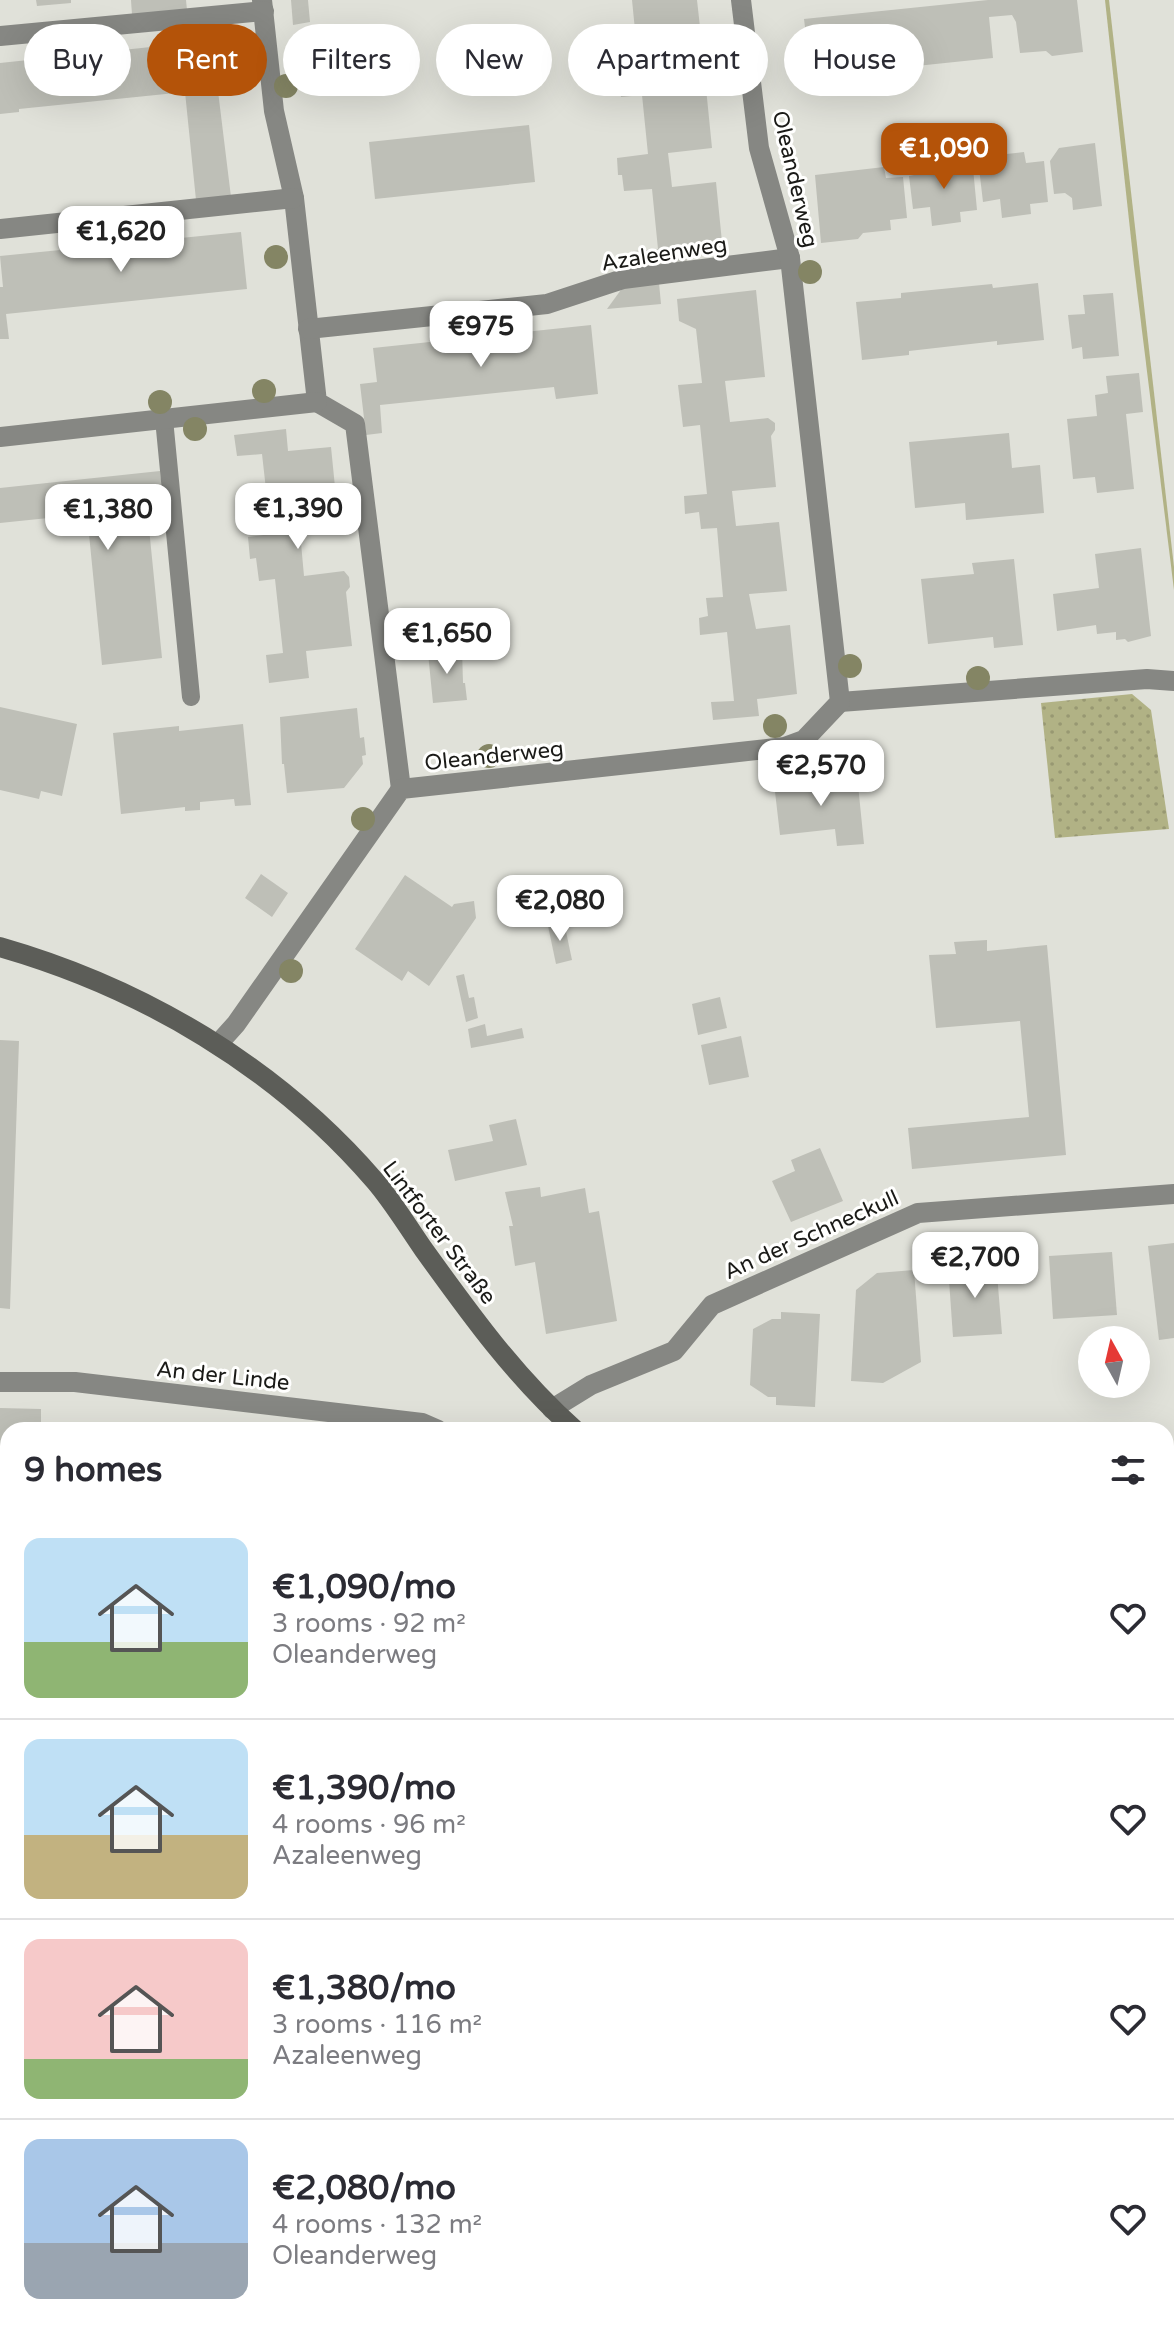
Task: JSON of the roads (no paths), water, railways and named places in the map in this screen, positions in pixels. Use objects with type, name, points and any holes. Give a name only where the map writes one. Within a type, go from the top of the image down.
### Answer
[{"type":"street","name":"Oleanderweg","points":[[218,1044],[236,1024],[401,789],[785,747],[804,740],[840,702],[790,258],[759,148],[741,0]]},
{"type":"street","points":[[0,36],[263,5],[274,111],[294,198],[317,402]]},
{"type":"street","points":[[0,229],[294,198]]},
{"type":"street","name":"Azaleenweg","points":[[308,329],[547,304],[623,279],[790,258]]},
{"type":"street","points":[[0,437],[317,402],[355,424],[401,789]]},
{"type":"street","points":[[840,702],[1147,679],[1174,681]]},
{"type":"street","name":"Lintforter Straße","points":[[0,947],[43,959],[160,1010],[218,1044],[265,1077],[308,1114],[375,1181],[520,1377],[566,1422]]},
{"type":"street","name":"An der Schneckull","points":[[552,1409],[591,1385],[674,1351],[712,1305],[918,1213],[1174,1194]]},
{"type":"street","name":"An der Linde","points":[[0,1382],[75,1382],[414,1422]]},
{"type":"lane","points":[[164,419],[191,697]]}]
